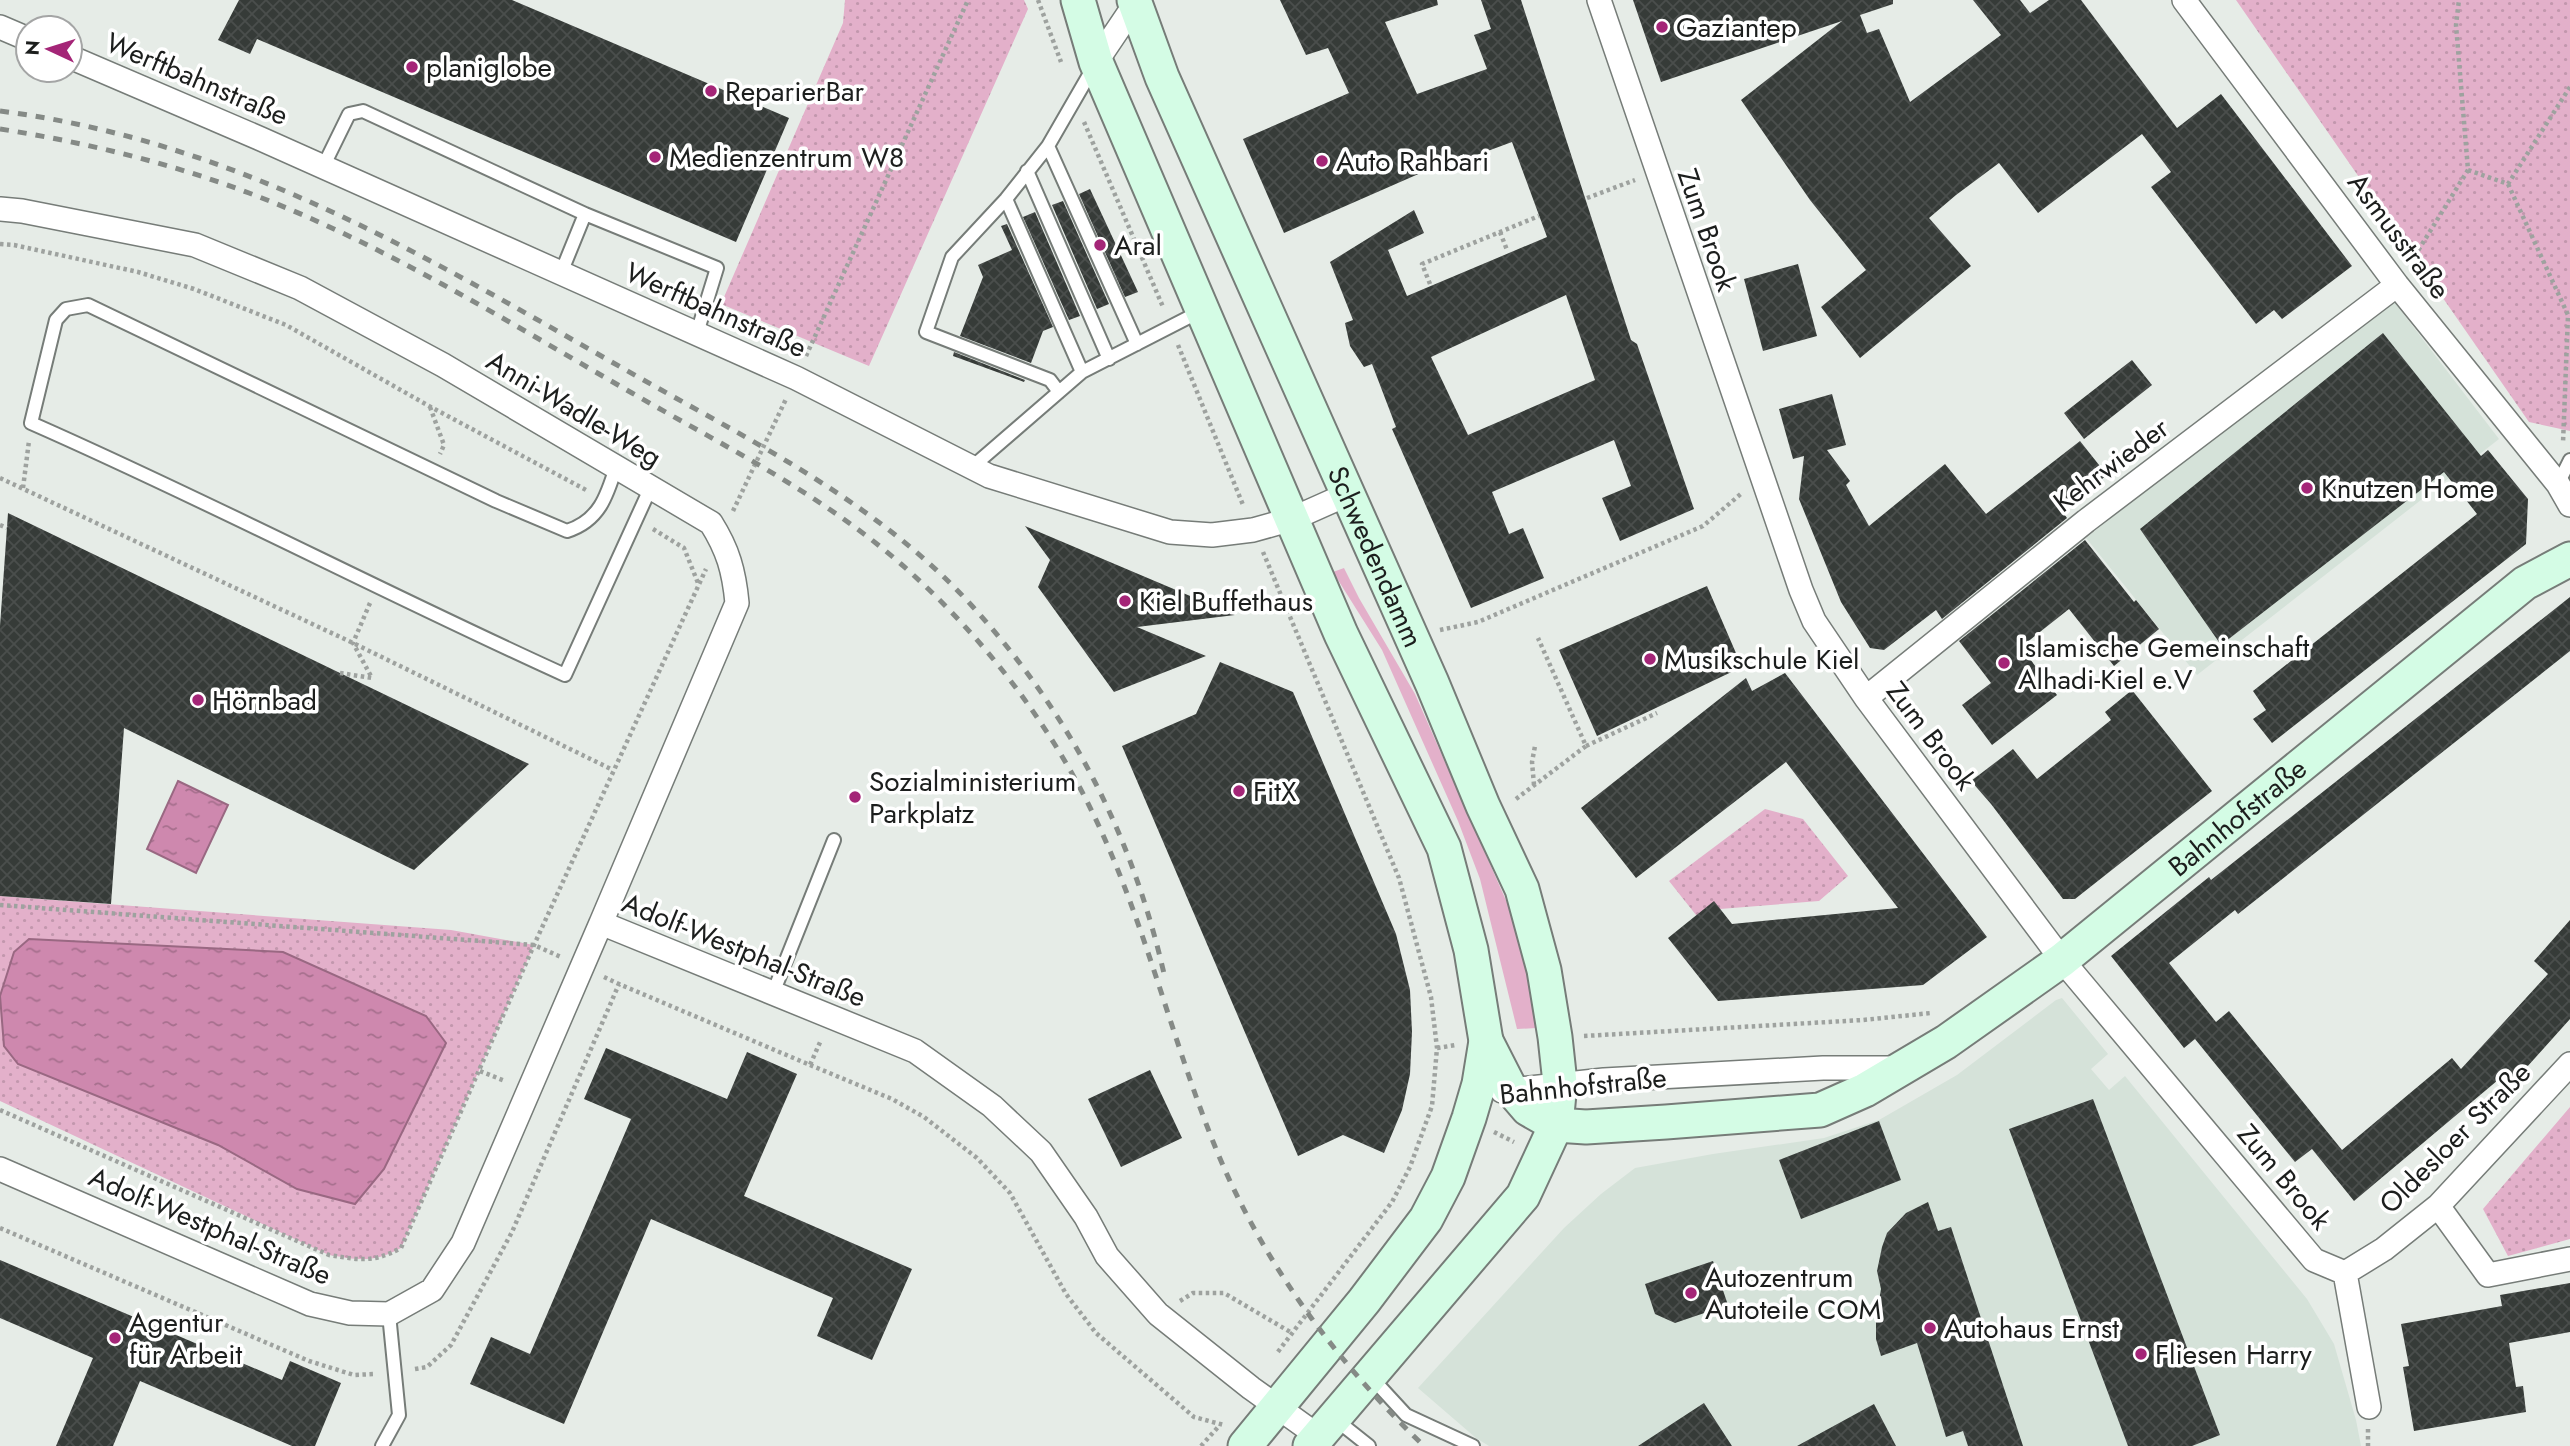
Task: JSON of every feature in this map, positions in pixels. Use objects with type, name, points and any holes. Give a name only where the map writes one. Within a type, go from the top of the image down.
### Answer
[{"type":"main road","points":[[1078,0],[1096,62],[1341,634],[1444,848],[1471,950],[1486,1041],[1510,1088],[1528,1109],[1556,1125]]},
{"type":"main road","name":"Schwedendamm","points":[[1135,2],[1162,77],[1522,889],[1544,970],[1556,1037],[1560,1083],[1556,1125]]},
{"type":"main road","name":"Bahnhofstraße","points":[[1321,1434],[1523,1196],[1556,1125],[1626,1125],[1820,1110],[1865,1090],[1946,1042],[2062,960],[2525,583],[2570,559]]},
{"type":"main road","points":[[1473,1105],[1486,1041]]},
{"type":"main road","name":"Bahnhofstraße","points":[[1246,1445],[1264,1398],[1364,1301],[1426,1219],[1448,1177],[1473,1105]]},
{"type":"street","name":"Zum Brook","points":[[1599,0],[1761,477],[1814,621],[1866,698],[2062,960],[2314,1260],[2345,1273]]},
{"type":"street","name":"Asmusstraße","points":[[2184,0],[2397,285],[2560,481],[2570,505]]},
{"type":"street","name":"Schwedendamm","points":[[1096,62],[1135,2]]},
{"type":"street","name":"Werftbahnstraße","points":[[84,63],[796,377],[971,468],[1170,532],[1212,535],[1253,530],[1292,519],[1348,494]]},
{"type":"street","name":"Anni-Wadle-Weg","points":[[0,209],[195,245],[300,288],[443,365],[711,523],[722,540],[734,570],[737,603],[601,923]]},
{"type":"street","name":"Kehrwieder","points":[[1866,698],[2086,521],[2397,285]]},
{"type":"street","name":"Adolf-Westphal-Straße","points":[[0,1170],[310,1304],[350,1313],[389,1314],[432,1290],[463,1243],[601,923],[915,1051],[992,1106],[1041,1152],[1086,1217],[1107,1256],[1158,1314],[1264,1398],[1321,1434]]},
{"type":"street","name":"Oldesloer Straße","points":[[2345,1273],[2384,1249],[2438,1206],[2570,1064]]},
{"type":"street","name":"Bahnhofstraße","points":[[1473,1105],[1490,1094],[1510,1088],[1560,1083],[1823,1068],[1900,1068]]},
{"type":"street","points":[[2438,1206],[2488,1275],[2570,1259]]},
{"type":"street","points":[[2345,1273],[2369,1407]]},
{"type":"lane","points":[[1059,392],[1050,380],[926,332],[952,257],[1006,199],[1048,146],[1096,62]]},
{"type":"lane","points":[[323,167],[349,114],[363,111],[585,214],[717,268],[697,333]]},
{"type":"lane","points":[[1048,146],[1137,344]]},
{"type":"lane","points":[[1027,172],[1109,359]]},
{"type":"lane","points":[[1006,199],[1082,372]]},
{"type":"lane","points":[[561,273],[585,214]]},
{"type":"lane","points":[[617,467],[605,501],[582,527],[567,531],[496,501],[88,305],[66,309],[56,320],[31,423],[565,675],[650,489]]},
{"type":"lane","points":[[971,468],[1082,372],[1204,309]]},
{"type":"lane","points":[[2560,481],[2570,460]]},
{"type":"lane","points":[[773,993],[834,840]]},
{"type":"lane","points":[[382,1446],[399,1415],[389,1314]]},
{"type":"lane","points":[[1370,1377],[1406,1415],[1473,1446]]},
{"type":"lane","points":[[1321,1434],[1368,1446]]},
{"type":"path","points":[[0,1110],[329,1255],[365,1261],[382,1258],[401,1248],[613,770],[698,583],[722,540],[743,488],[968,0]]},
{"type":"path","points":[[2397,285],[2468,170],[2456,26],[2459,0]]},
{"type":"path","points":[[2508,184],[2570,87]]},
{"type":"path","points":[[2468,170],[2508,184],[2568,315],[2560,481]]},
{"type":"path","points":[[1587,198],[1657,172]]},
{"type":"path","points":[[1430,284],[1422,264],[1539,216]]},
{"type":"path","points":[[1500,232],[1507,250]]},
{"type":"path","points":[[0,244],[138,272],[194,289],[286,325],[605,501]]},
{"type":"path","points":[[429,406],[444,445],[433,470]]},
{"type":"path","points":[[23,488],[31,423]]},
{"type":"path","points":[[1435,631],[1478,622],[1703,526],[1761,477]]},
{"type":"path","points":[[0,478],[353,643],[613,770]]},
{"type":"path","points":[[636,518],[684,548],[698,583]]},
{"type":"path","points":[[0,525],[7,528]]},
{"type":"path","points":[[353,643],[377,585]]},
{"type":"path","points":[[1538,638],[1586,746]]},
{"type":"path","points":[[340,673],[372,678],[353,643]]},
{"type":"path","points":[[1516,799],[1586,746],[1657,713]]},
{"type":"path","points":[[1534,786],[1532,762],[1535,746]]},
{"type":"path","points":[[0,905],[534,945]]},
{"type":"path","points":[[0,1228],[309,1361],[354,1375],[395,1373],[427,1367],[451,1345],[512,1232],[619,984],[892,1099],[924,1117],[977,1158],[1010,1194],[1066,1294],[1096,1333],[1194,1417],[1222,1423],[1246,1445]]},
{"type":"path","points":[[1556,1037],[1863,1020],[1937,1012]]},
{"type":"path","points":[[810,1065],[831,1017]]},
{"type":"path","points":[[1264,1398],[1292,1333],[1392,1202],[1410,1167],[1432,1106],[1437,1048],[1486,1041]]},
{"type":"path","points":[[1158,1314],[1194,1293],[1224,1293],[1292,1333]]},
{"type":"shaded area","points":[[845,0],[1024,0],[1028,9],[869,366],[721,304],[843,23]]},
{"type":"shaded area","points":[[2236,0],[2570,0],[2570,431],[2529,422]]},
{"type":"shaded area","name":"Knutzen Home","points":[[2392,299],[2499,439],[2197,675],[2086,538],[2231,420]]},
{"type":"shaded area","points":[[1344,568],[1415,694],[1512,914],[1525,951],[1537,1019],[1536,1028],[1517,1029],[1480,879],[1458,821],[1382,650],[1333,572]]},
{"type":"shaded area","points":[[1765,809],[1803,819],[1848,876],[1819,901],[1720,909],[1696,915],[1669,881]]},
{"type":"shaded area","points":[[0,896],[451,930],[534,945],[401,1248],[382,1256],[358,1259],[329,1255],[0,1101]]},
{"type":"shaded area","points":[[2062,998],[2108,1054],[2091,1069],[2109,1090],[2125,1076],[2307,1299],[2334,1344],[2361,1446],[1489,1446],[1418,1388],[1564,1228],[1635,1168],[1824,1138],[1879,1120],[1957,1075]]},
{"type":"shaded area","points":[[2570,1107],[2570,1239],[2508,1256],[2483,1209]]},
{"type":"water","points":[[178,781],[228,805],[196,873],[147,849]]},
{"type":"water","points":[[29,939],[283,952],[426,1016],[446,1043],[384,1169],[355,1204],[297,1189],[218,1145],[18,1064],[4,1046],[0,996],[14,952]]},
{"type":"building","name":"Medienzentrum W8","points":[[239,0],[512,0],[789,118],[736,242],[257,39],[250,54],[218,40]]},
{"type":"building","points":[[1280,0],[1437,0],[1438,5],[1385,22],[1417,94],[1487,69],[1474,35],[1491,29],[1481,0],[1521,0],[1631,340],[1637,344],[1694,509],[1620,541],[1602,498],[1631,486],[1614,440],[1492,492],[1509,534],[1523,528],[1544,578],[1471,608],[1392,429],[1396,427],[1372,364],[1364,367],[1350,346],[1345,323],[1353,320],[1330,262],[1414,210],[1424,233],[1388,250],[1407,296],[1547,237],[1512,142],[1466,159],[1464,154],[1284,233],[1243,139],[1349,93],[1328,48],[1306,55]],"holes":[[[1566,295],[1595,380],[1468,435],[1431,357]]]},
{"type":"building","points":[[1633,0],[1893,0],[1893,4],[1860,15],[1867,33],[1879,29],[1910,102],[2001,35],[1973,0],[2020,0],[2030,13],[2049,0],[2081,0],[2177,128],[2221,94],[2352,266],[2282,319],[2274,310],[2256,324],[2151,187],[2171,172],[2142,134],[2038,213],[1999,163],[1956,195],[1929,218],[1971,266],[1860,358],[1821,307],[1866,270],[1810,200],[1741,100],[1842,21],[1661,82]]},
{"type":"building","points":[[1090,189],[1138,292],[1125,297],[1079,194]]},
{"type":"building","points":[[1063,201],[1109,304],[1097,309],[1052,205]]},
{"type":"building","points":[[1035,212],[1080,316],[1069,320],[1023,217]]},
{"type":"building","points":[[1007,224],[1053,327],[1043,331],[1031,363],[960,336],[983,277],[978,265],[1012,250],[1001,226]]},
{"type":"building","points":[[1798,264],[1817,336],[1763,351],[1744,279]]},
{"type":"building","name":"Knutzen Home","points":[[2383,333],[2481,456],[2488,450],[2528,499],[2526,544],[2272,743],[2253,719],[2266,710],[2253,691],[2477,514],[2444,472],[2221,645],[2140,529]]},
{"type":"building","points":[[954,352],[1025,380],[1024,382],[953,356]]},
{"type":"building","points":[[2132,360],[2152,385],[2084,439],[2064,413]]},
{"type":"building","points":[[1832,394],[1846,445],[1827,450],[1850,481],[1846,485],[1869,526],[1945,464],[1986,514],[2080,441],[2107,475],[2062,511],[2067,518],[1942,619],[1936,610],[1884,650],[1870,648],[1841,602],[1799,499],[1804,456],[1793,459],[1779,409]]},
{"type":"building","name":"Hörnbad","points":[[8,513],[529,764],[414,870],[124,728],[111,904],[0,896],[0,626]]},
{"type":"building","name":"Kiel Buffethaus","points":[[1025,526],[1235,615],[1137,627],[1206,656],[1114,692],[1038,587],[1050,560]]},
{"type":"building","points":[[2085,540],[2159,629],[2114,666],[2069,609],[2021,647],[2057,695],[1992,745],[1962,705],[1991,683],[1959,641]]},
{"type":"building","name":"Musikschule Kiel","points":[[1707,586],[1742,667],[1597,736],[1559,650]]},
{"type":"building","points":[[2570,597],[2570,651],[2238,914],[2235,910],[2169,963],[2216,1022],[2229,1011],[2342,1150],[2452,1058],[2461,1069],[2548,974],[2534,961],[2570,920],[2570,1019],[2508,1088],[2498,1080],[2354,1201],[2312,1149],[2295,1162],[2195,1039],[2184,1048],[2111,956]]},
{"type":"building","points":[[1220,662],[1293,692],[1396,934],[1410,990],[1410,1074],[1402,1110],[1384,1153],[1343,1135],[1298,1156],[1122,746],[1196,714]]},
{"type":"building","points":[[1785,673],[1987,937],[1923,985],[1718,1001],[1668,938],[1714,901],[1732,924],[1898,908],[1786,762],[1636,878],[1581,808],[1746,678],[1752,691]]},
{"type":"building","points":[[2132,690],[2212,791],[2075,899],[2063,899],[1971,781],[2013,749],[2037,779],[2111,720],[2105,712]]},
{"type":"building","points":[[606,1048],[727,1099],[747,1052],[797,1074],[744,1196],[912,1269],[872,1360],[817,1336],[833,1298],[651,1219],[564,1424],[470,1384],[491,1337],[530,1354],[631,1119],[584,1099]]},
{"type":"building","points":[[1150,1070],[1182,1138],[1121,1167],[1088,1099]]},
{"type":"building","name":"Fliesen Harry","points":[[2093,1099],[2220,1435],[2192,1446],[2128,1446],[2009,1129]]},
{"type":"building","points":[[1879,1121],[1901,1180],[1801,1219],[1779,1160]]},
{"type":"building","name":"Autohaus Ernst","points":[[1928,1202],[1938,1231],[1951,1227],[2023,1446],[1968,1446],[1963,1431],[1946,1437],[1917,1343],[1881,1356],[1876,1339],[1876,1318],[1881,1289],[1877,1271],[1882,1247],[1887,1233],[1906,1213]]},
{"type":"building","name":"Agentur für Arbeit","points":[[0,1260],[282,1380],[290,1361],[341,1383],[315,1446],[292,1446],[140,1381],[113,1446],[56,1446],[93,1358],[0,1318]]},
{"type":"building","points":[[1713,1261],[1728,1305],[1675,1323],[1655,1314],[1645,1284]]},
{"type":"building","points":[[2570,1283],[2570,1332],[2509,1343],[2516,1387],[2523,1386],[2526,1412],[2414,1431],[2403,1367],[2409,1366],[2401,1324],[2502,1306],[2500,1295]]},
{"type":"building","points":[[1704,1403],[1732,1446],[1638,1446]]},
{"type":"building","points":[[1874,1404],[1896,1446],[1797,1446]]},
{"type":"railway","points":[[0,111],[88,127],[173,149],[254,178],[333,212],[487,291],[773,453],[816,479],[899,538],[973,607],[1008,648],[1068,734],[1116,827],[1152,926],[1165,978]]},
{"type":"railway","points":[[0,129],[95,147],[189,172],[299,213],[397,260],[805,493],[870,539],[928,588],[1001,668],[1043,726],[1080,788],[1120,874],[1214,1144],[1233,1187],[1277,1268],[1360,1379],[1424,1446]]},
{"type":"place","name":"Gaziantep","points":[[1662,27]]},
{"type":"place","name":"planiglobe","points":[[412,67]]},
{"type":"place","name":"ReparierBar","points":[[711,91]]},
{"type":"place","name":"Medienzentrum W8","points":[[655,157]]},
{"type":"place","name":"Auto Rahbari","points":[[1322,161]]},
{"type":"place","name":"Aral","points":[[1100,245]]},
{"type":"place","name":"Knutzen Home","points":[[2307,488]]},
{"type":"place","name":"Kiel Buffethaus","points":[[1125,601]]},
{"type":"place","name":"Musikschule Kiel","points":[[1650,659]]},
{"type":"place","name":"Islamische Gemeinschaft Alhadi-Kiel e.V","points":[[2004,663]]},
{"type":"place","name":"Hörnbad","points":[[198,700]]},
{"type":"place","name":"FitX","points":[[1239,791]]},
{"type":"place","name":"Sozialministerium Parkplatz","points":[[855,797]]},
{"type":"place","name":"Autozentrum Autoteile COM","points":[[1691,1293]]},
{"type":"place","name":"Autohaus Ernst","points":[[1930,1328]]},
{"type":"place","name":"Agentur für Arbeit","points":[[115,1338]]},
{"type":"place","name":"Fliesen Harry","points":[[2141,1354]]}]
